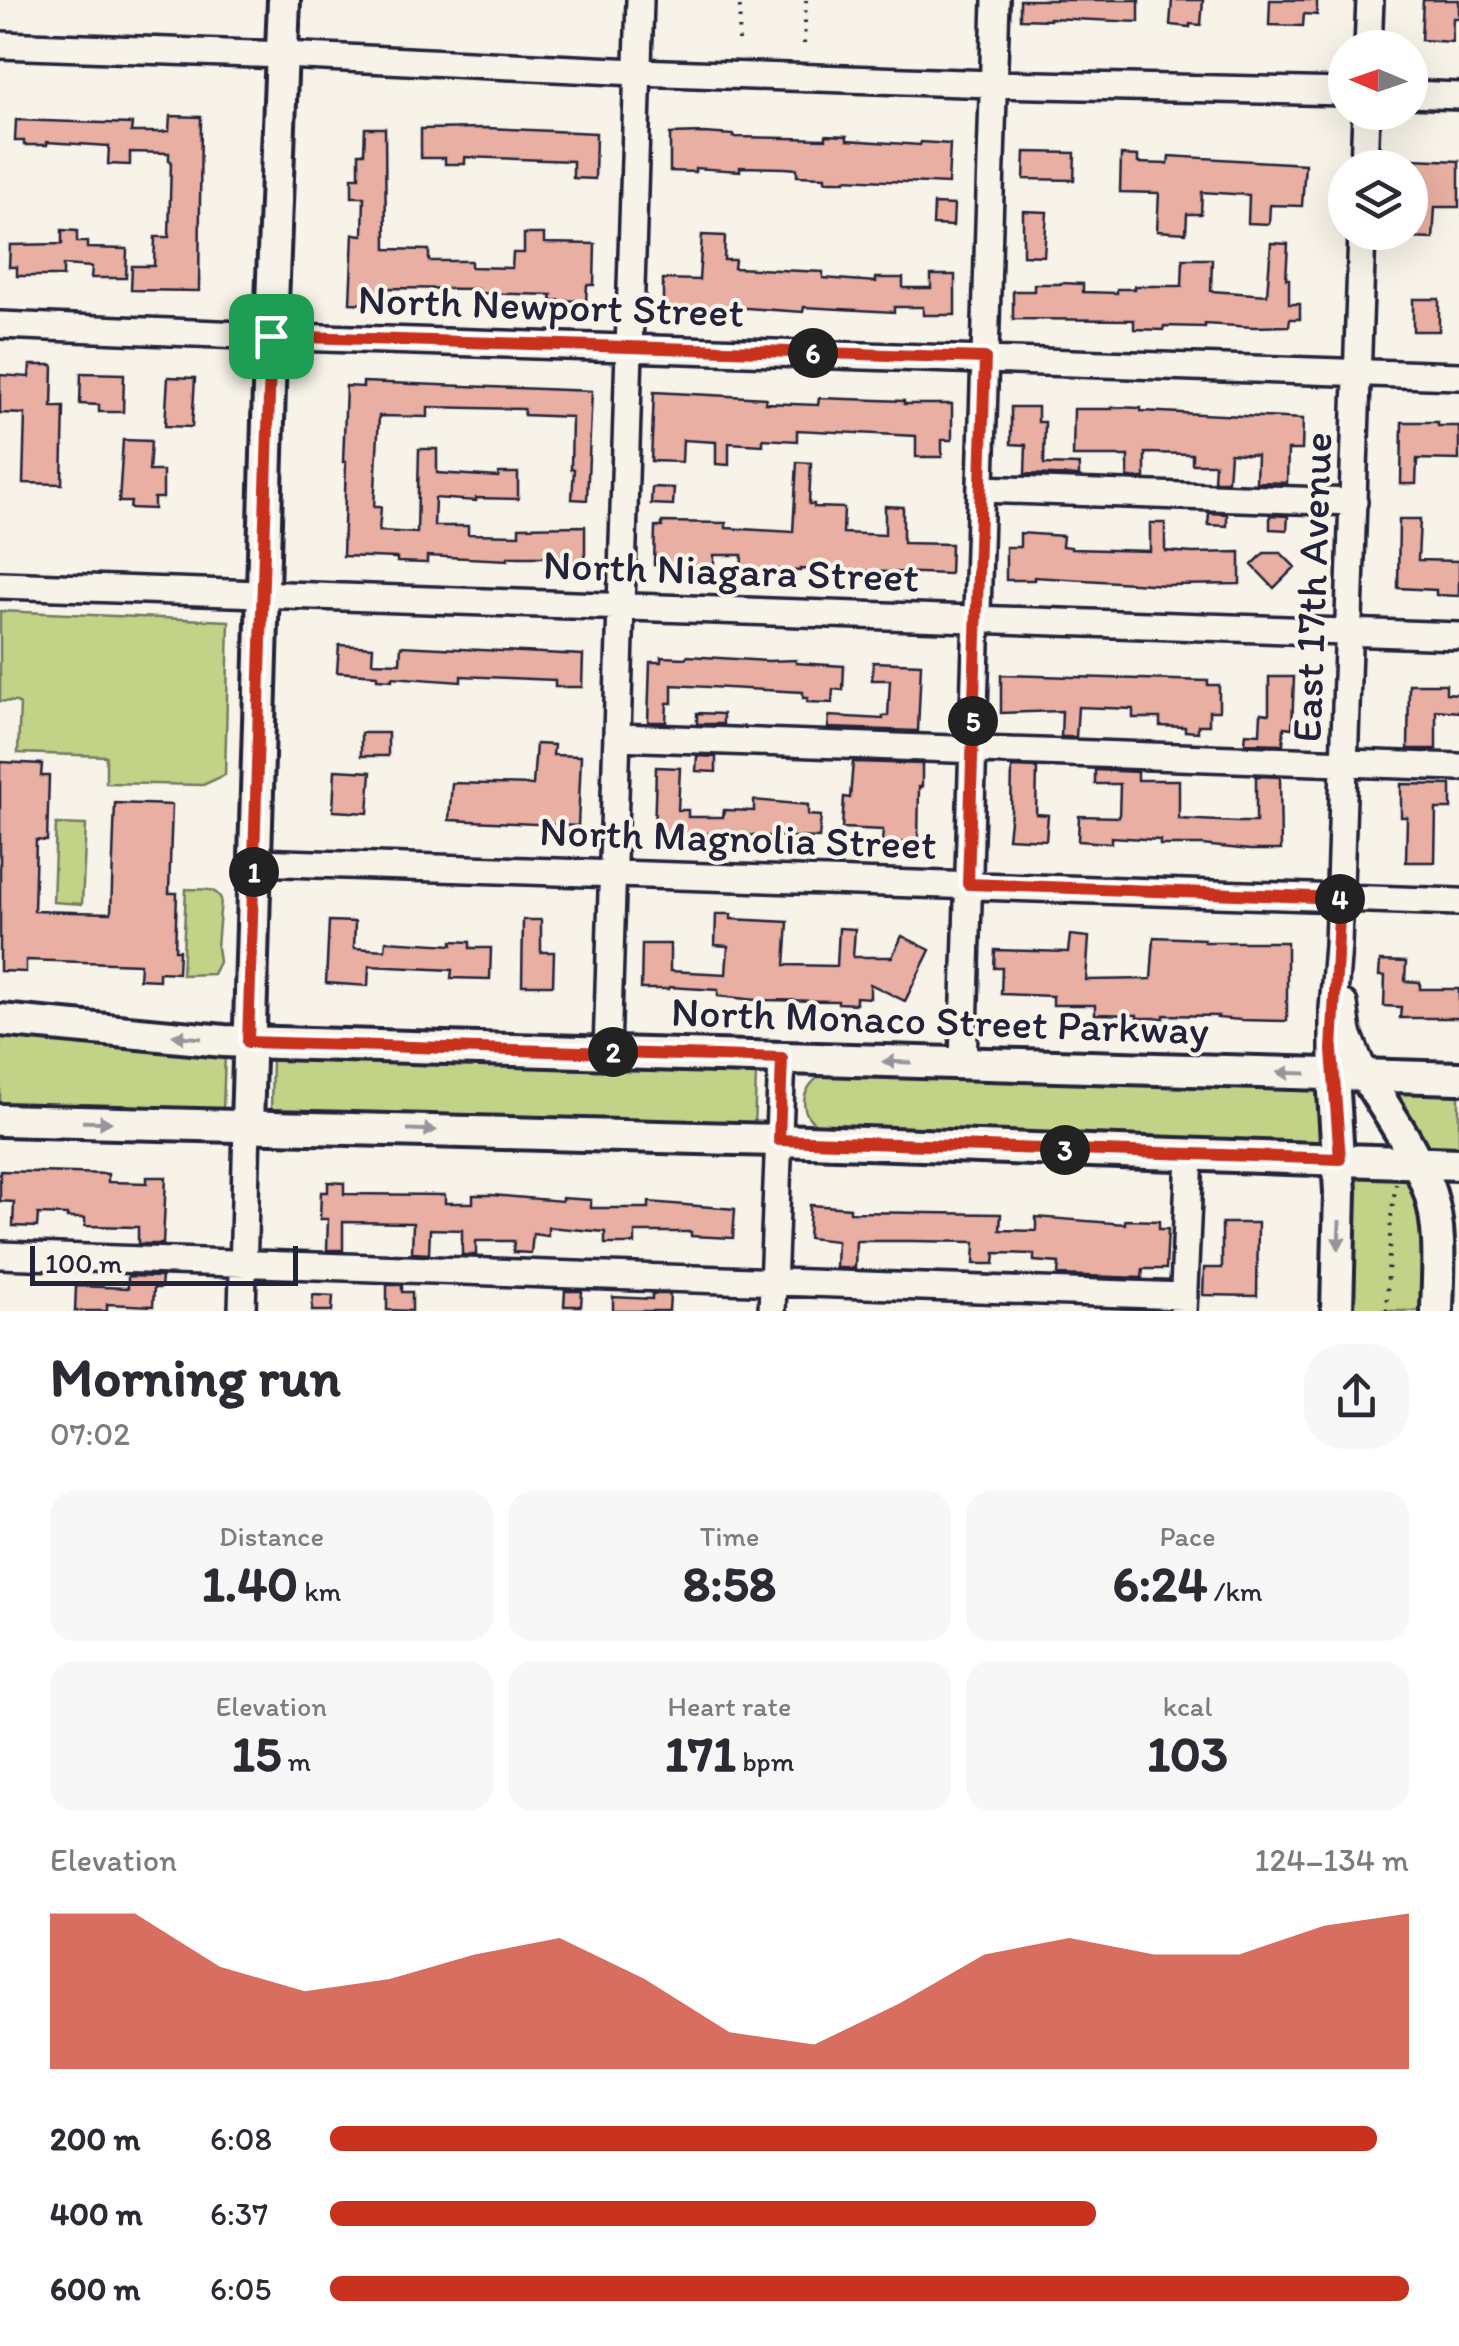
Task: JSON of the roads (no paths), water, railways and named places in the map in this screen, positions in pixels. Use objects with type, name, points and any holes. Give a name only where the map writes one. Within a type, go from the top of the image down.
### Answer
[{"type":"main road","points":[[247,1126],[284,0]]},
{"type":"main road","name":"North Monaco Street Parkway","points":[[0,1020],[248,1042],[1459,1078]]},
{"type":"main road","points":[[1333,1074],[1340,1159],[1337,1311]]},
{"type":"main road","points":[[1365,1075],[1407,1173],[1433,1204],[1444,1307]]},
{"type":"main road","points":[[0,1120],[1340,1159],[1407,1173],[1459,1166],[1448,1197],[1438,1262]]},
{"type":"street","points":[[606,1052],[640,0]]},
{"type":"street","points":[[963,1064],[996,0]]},
{"type":"street","points":[[1369,30],[1370,0]]},
{"type":"street","points":[[0,46],[637,72],[1328,92]]},
{"type":"street","points":[[1428,95],[1459,96]]},
{"type":"street","name":"East 17th Avenue","points":[[1338,945],[1361,250]]},
{"type":"street","name":"North Newport Street","points":[[0,325],[1459,376]]},
{"type":"street","points":[[981,490],[1354,502]]},
{"type":"street","name":"North Niagara Street","points":[[0,586],[1459,636]]},
{"type":"street","points":[[617,737],[1459,766]]},
{"type":"street","name":"North Magnolia Street","points":[[254,862],[1459,902]]},
{"type":"street","points":[[1333,1074],[1338,945]]},
{"type":"street","points":[[1338,945],[1348,1033],[1365,1075]]},
{"type":"street","points":[[772,1311],[782,1058]]},
{"type":"street","points":[[242,1311],[247,1126]]},
{"type":"street","points":[[0,1255],[773,1281],[1183,1304],[1190,1154]]}]
